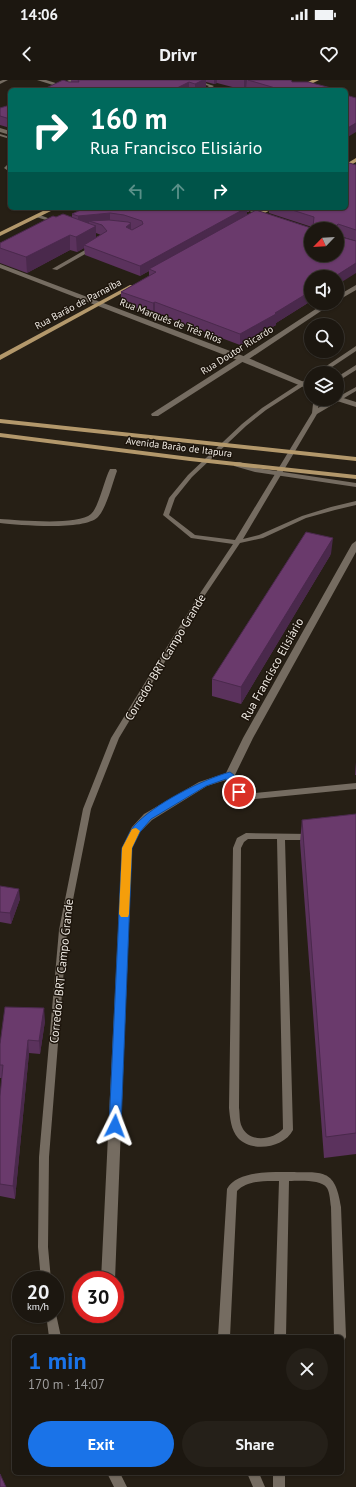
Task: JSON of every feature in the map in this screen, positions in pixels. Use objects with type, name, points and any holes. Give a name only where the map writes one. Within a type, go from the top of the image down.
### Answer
[{"type":"main road","points":[[302,88],[316,80]]},
{"type":"main road","points":[[348,168],[356,160]]},
{"type":"main road","points":[[0,234],[50,210]]},
{"type":"main road","points":[[247,221],[268,210]]},
{"type":"main road","name":"Rua Barão de Parnaíba","points":[[0,358],[140,281]]},
{"type":"main road","name":"Avenida Barão de Itapura","points":[[0,421],[198,440],[356,460]]},
{"type":"main road","name":"Avenida Barão de Itapura","points":[[0,435],[356,477]]},
{"type":"street","points":[[40,80],[68,88]]},
{"type":"street","points":[[55,88],[73,80]]},
{"type":"street","points":[[287,86],[293,88]]},
{"type":"street","points":[[242,210],[275,218]]},
{"type":"street","name":"Rua Marquês de Três Rios","points":[[0,266],[243,359],[304,385]]},
{"type":"street","points":[[344,295],[356,287]]},
{"type":"street","name":"Rua Doutor Ricardo","points":[[154,414],[319,310]]},
{"type":"street","points":[[344,400],[354,403]]},
{"type":"street","points":[[237,464],[262,472],[356,485]]},
{"type":"street","points":[[0,521],[72,523],[84,521],[94,515],[113,471]]},
{"type":"street","name":"Rua Francisco Elisiário","points":[[230,775],[248,738],[356,544]]},
{"type":"street","points":[[108,1271],[127,848],[136,830],[148,817],[203,784],[230,775],[231,783],[239,792],[255,796],[356,786]]},
{"type":"lane","points":[[0,83],[6,80]]},
{"type":"lane","points":[[200,82],[212,86],[208,88]]},
{"type":"lane","points":[[242,210],[254,217],[268,222]]},
{"type":"lane","points":[[38,216],[62,225]]},
{"type":"lane","points":[[55,269],[97,245]]},
{"type":"lane","points":[[329,366],[356,348]]},
{"type":"lane","points":[[344,374],[356,366]]},
{"type":"lane","points":[[304,382],[249,421],[190,476],[172,498],[166,515],[193,537],[236,542],[261,537],[304,517],[356,503]]},
{"type":"lane","points":[[315,413],[326,408],[356,389]]},
{"type":"lane","name":"Corredor BRT Campo Grande","points":[[45,1271],[43,1247],[44,1157],[63,930],[87,809],[115,738],[202,594],[222,565],[303,434],[315,413],[317,406]]},
{"type":"lane","points":[[281,837],[288,1130],[281,1139],[270,1142],[262,1142],[249,1140],[238,1130],[234,1108],[236,848],[240,840],[246,836],[320,836]]},
{"type":"lane","points":[[224,1335],[232,1189],[236,1184],[249,1179],[264,1176],[322,1178],[327,1180],[333,1186],[336,1207],[340,1335]]},
{"type":"lane","points":[[280,1335],[284,1177]]},
{"type":"lane","points":[[53,1323],[56,1335]]},
{"type":"lane","points":[[113,1475],[121,1487]]},
{"type":"lane","points":[[254,1475],[259,1487]]},
{"type":"lane","points":[[278,1487],[279,1475]]},
{"type":"building","points":[[63,80],[69,82],[79,82],[78,80],[203,80],[195,84],[189,82],[177,88],[46,88]]},
{"type":"building","points":[[248,80],[291,80],[292,82],[308,82],[331,88],[275,88]]},
{"type":"building","points":[[348,96],[356,98],[356,123],[348,128]]},
{"type":"building","points":[[8,106],[8,118],[0,116],[0,108]]},
{"type":"building","points":[[348,163],[356,165],[356,230],[344,226],[344,222],[314,222],[314,217],[292,210],[348,210]]},
{"type":"building","points":[[81,210],[242,210],[140,266],[84,245],[107,231],[102,225],[89,221],[109,220],[128,222],[131,223],[126,227],[132,230],[143,224],[142,221],[124,215],[110,213],[78,216],[72,214]]},
{"type":"building","points":[[256,210],[304,226],[304,262],[344,262],[344,238],[356,241],[356,263],[344,271],[304,270],[304,295],[275,313],[276,314],[240,334],[155,302],[153,303],[121,292],[156,272],[149,269]]},
{"type":"building","points":[[63,214],[96,226],[76,237],[70,235],[26,257],[0,248],[0,243],[53,216],[56,217]]},
{"type":"building","points":[[306,532],[333,538],[241,687],[212,679]]},
{"type":"building","points":[[356,814],[356,1133],[326,1137],[302,820]]},
{"type":"building","points":[[0,886],[19,889],[10,913],[0,912]]},
{"type":"building","points":[[5,1007],[44,1008],[39,1041],[28,1040],[13,1186],[0,1184],[0,1096],[3,1065],[0,1065],[0,1044]]},
{"type":"building","points":[[0,1474],[6,1487],[0,1487]]},
{"type":"slow traffic","points":[[124,914],[127,848],[136,831]]},
{"type":"route","points":[[115,1126],[127,848],[136,830],[148,817],[203,784],[230,775],[231,783],[239,792]]}]
